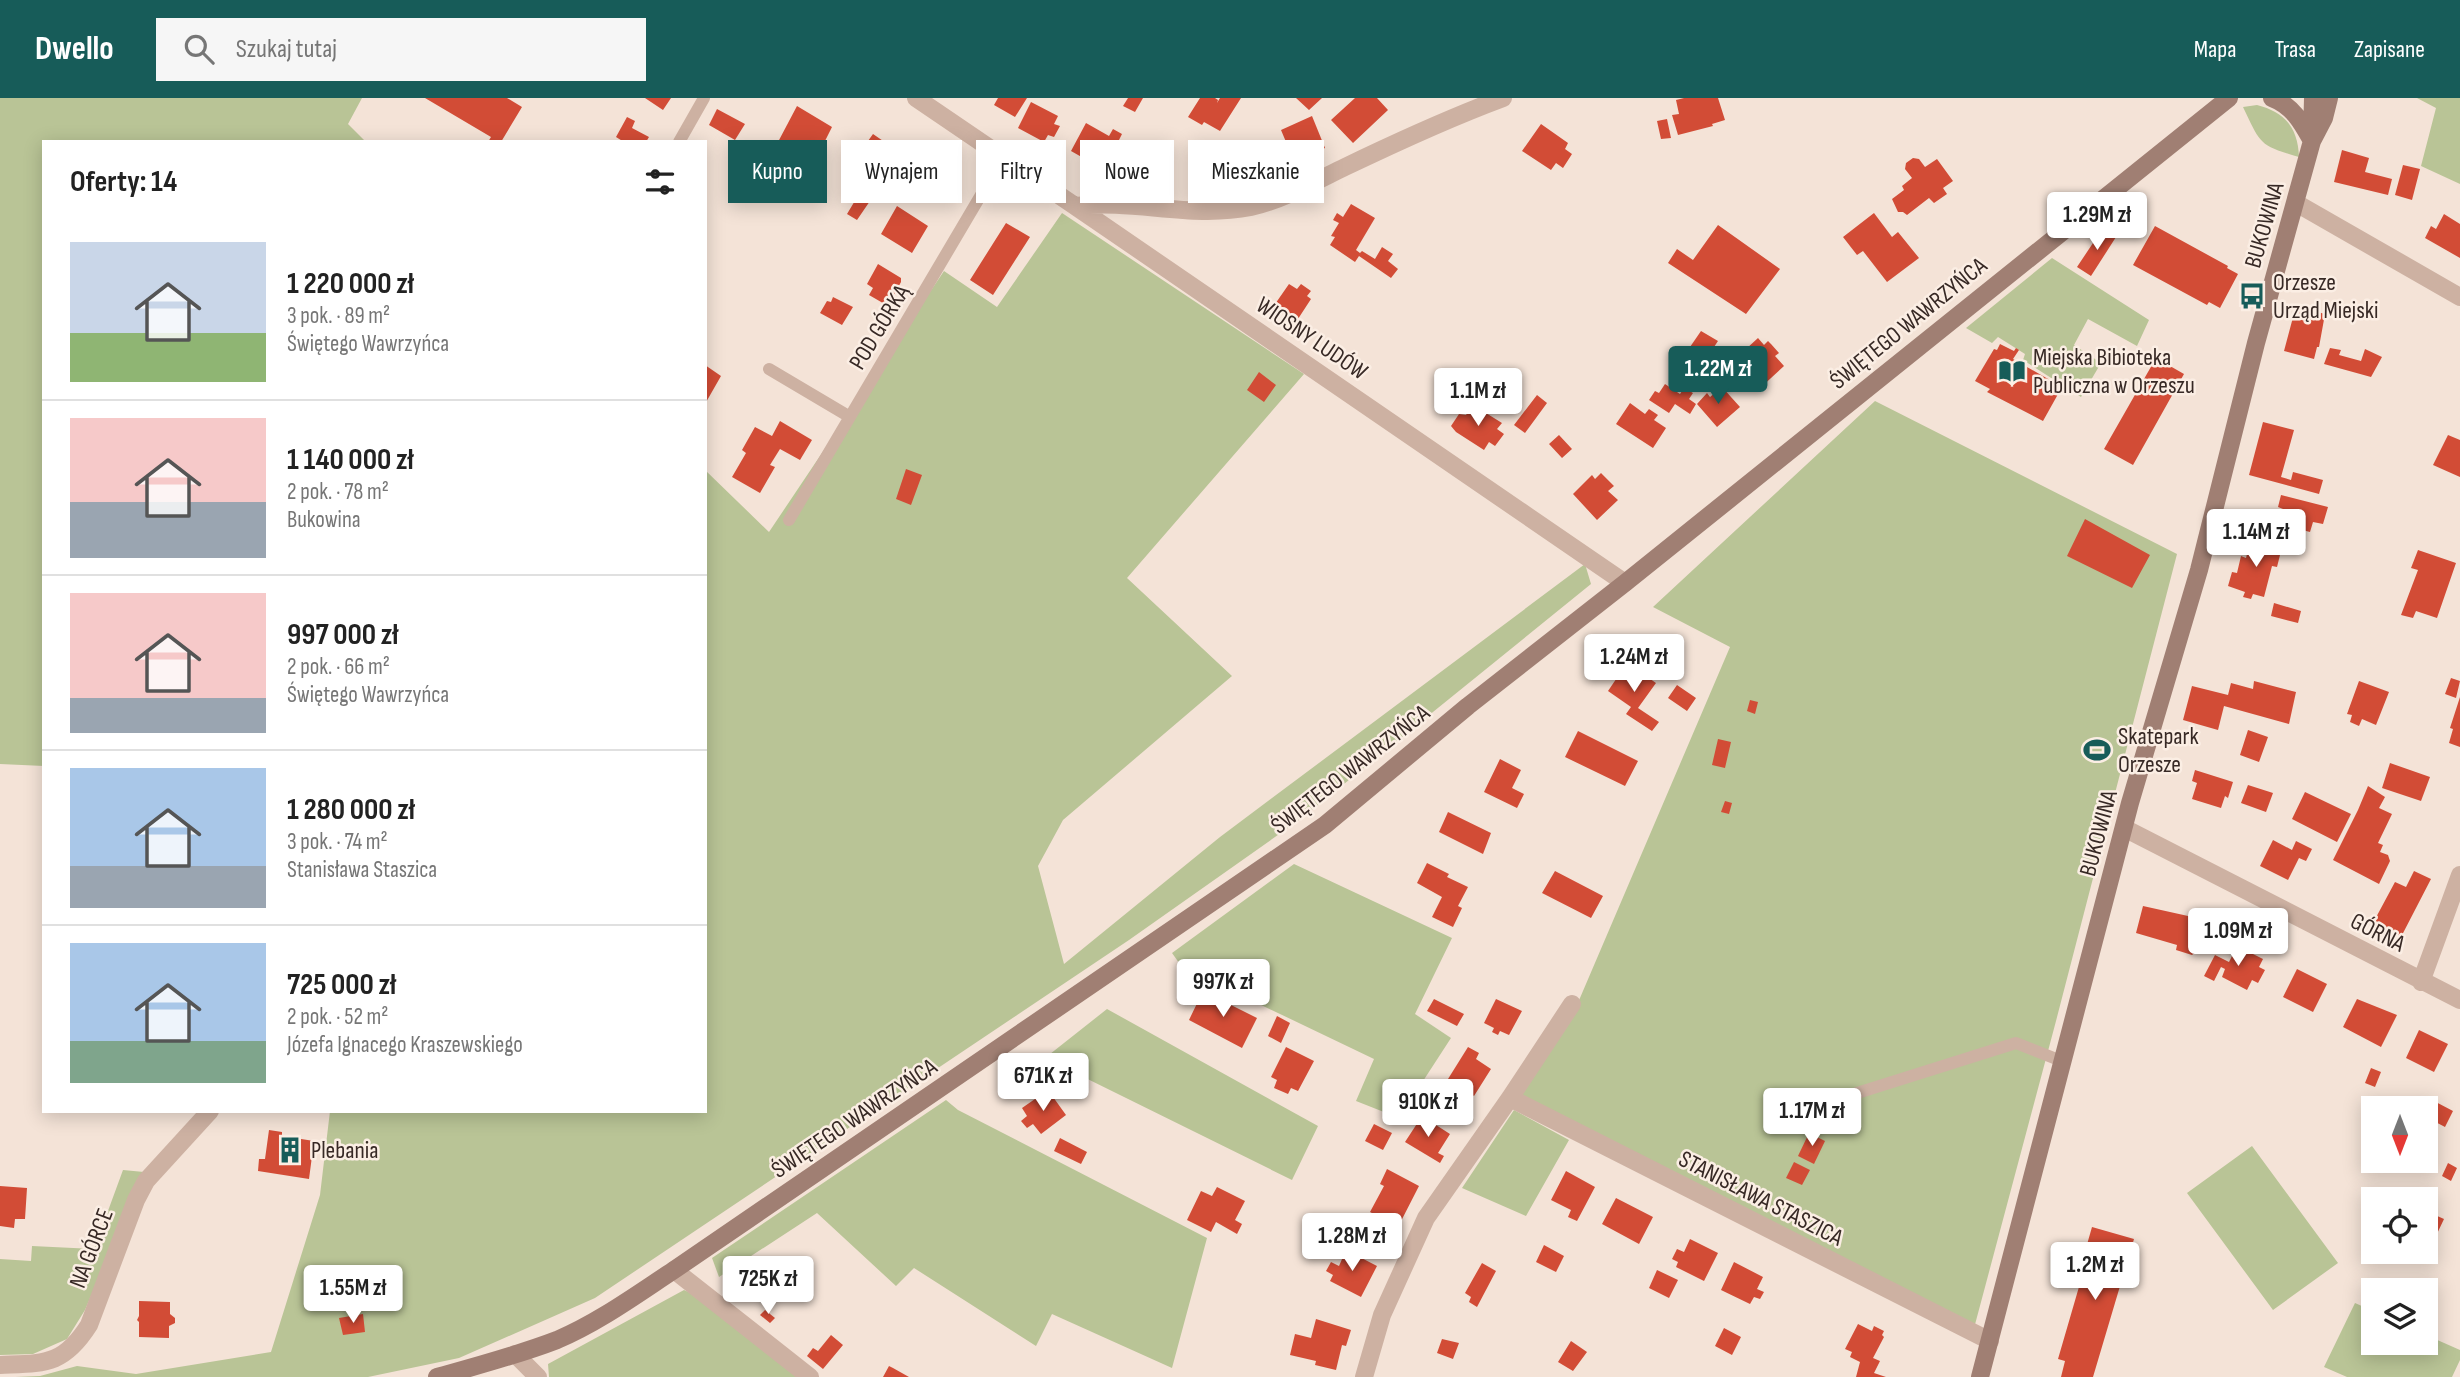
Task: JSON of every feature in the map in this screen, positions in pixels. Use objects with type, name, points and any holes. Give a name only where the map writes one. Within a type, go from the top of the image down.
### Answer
[{"type":"street","name":"WIOSNY LUDÓW","points":[[916,98],[980,140]]},
{"type":"street","points":[[1075,206],[1126,204],[1202,213],[1255,206],[1503,98]]},
{"type":"street","name":"ŚWIĘTEGO WAWRZYŃCA","points":[[437,1377],[558,1339],[603,1317],[1325,825],[1468,706],[2229,98]]},
{"type":"street","points":[[2272,98],[2283,103],[2295,114],[2312,141]]},
{"type":"street","name":"BUKOWINA","points":[[2312,141],[2313,98]]},
{"type":"street","name":"BUKOWINA","points":[[1980,1377],[2124,828],[2199,570],[2259,330],[2312,141],[2324,118],[2329,98]]},
{"type":"street","name":"WIOSNY LUDÓW","points":[[1066,200],[1625,583]]},
{"type":"street","points":[[2296,203],[2460,297]]},
{"type":"street","name":"GÓRNA","points":[[2124,828],[2460,1000]]},
{"type":"street","points":[[2421,982],[2460,874]]},
{"type":"street","points":[[1364,1377],[1382,1315],[1426,1219],[1572,1004]]},
{"type":"street","name":"STANISŁAWA STASZICA","points":[[1510,1098],[1990,1341]]},
{"type":"street","name":"NA GÓRCE","points":[[0,1364],[42,1363],[62,1355],[77,1344],[89,1325],[136,1200],[146,1181],[208,1113]]},
{"type":"street","points":[[674,1270],[810,1377]]},
{"type":"street","points":[[515,1354],[532,1376]]},
{"type":"lane","points":[[680,140],[704,98]]},
{"type":"lane","name":"POD GÓRKĄ","points":[[789,520],[976,203]]},
{"type":"lane","points":[[769,369],[850,417]]},
{"type":"lane","points":[[1819,1128],[1836,1100],[2016,1043],[2064,1062]]},
{"type":"green space","points":[[0,98],[362,98],[348,124],[364,140],[42,140],[42,766],[0,764]]},
{"type":"green space","points":[[2417,98],[2460,98],[2460,184],[2421,166],[2436,108]]},
{"type":"green space","points":[[2257,105],[2275,112],[2288,123],[2296,138],[2299,157],[2268,146],[2262,141],[2243,107]]},
{"type":"green space","points":[[1062,213],[1304,374],[1127,578],[1232,676],[1063,820],[1038,866],[1064,964],[1220,837],[1585,564],[1591,584],[1302,818],[1129,940],[595,1298],[459,1358],[368,1377],[15,1377],[40,1376],[77,1366],[136,1374],[271,1352],[320,1195],[330,1113],[707,1113],[707,472],[769,532],[944,271],[997,307]]},
{"type":"green space","points":[[2052,258],[2149,320],[2137,346],[2088,319],[2074,345],[2101,363],[2081,397],[2023,360],[2025,354],[1998,337],[1992,343],[1966,328]]},
{"type":"green space","points":[[1875,401],[2177,554],[1973,1332],[1510,1098],[1577,1005],[1730,647],[1653,607]]},
{"type":"green space","points":[[1294,864],[1452,938],[1415,1014],[1451,1038],[1399,1118],[1356,1101],[1374,1059],[1182,967],[1172,953]]},
{"type":"green space","points":[[1107,1009],[1318,1126],[1292,1180],[1045,1058]]},
{"type":"green space","points":[[946,1100],[958,1110],[1207,1238],[1172,1368],[1052,1314],[1036,1346],[914,1268],[896,1286],[817,1213],[719,1277],[712,1258]]},
{"type":"green space","points":[[1514,1110],[1569,1140],[1526,1216],[1462,1188]]},
{"type":"green space","points":[[2252,1146],[2338,1263],[2273,1310],[2187,1193]]},
{"type":"green space","points":[[123,1170],[144,1172],[85,1310],[67,1339],[33,1354],[0,1355],[0,1259],[31,1261],[32,1246],[94,1249]]},
{"type":"green space","points":[[684,1290],[693,1294],[797,1377],[549,1377],[548,1364]]},
{"type":"green space","points":[[2355,1303],[2361,1306],[2361,1355],[2438,1355],[2438,1340],[2460,1350],[2460,1360],[2452,1377],[2347,1377],[2324,1367]]},
{"type":"building","points":[[425,98],[507,98],[522,107],[502,140],[489,140],[491,137]]},
{"type":"building","points":[[645,98],[671,98],[663,110]]},
{"type":"building","points":[[998,98],[1027,98],[1015,117],[994,105]]},
{"type":"building","points":[[1128,98],[1143,98],[1135,112],[1123,106]]},
{"type":"building","points":[[1200,98],[1215,98],[1217,103],[1220,98],[1241,98],[1220,131],[1188,117]]},
{"type":"building","points":[[1296,98],[1322,98],[1309,110]]},
{"type":"building","points":[[1355,98],[1377,98],[1388,110],[1353,143],[1331,120]]},
{"type":"building","points":[[1718,98],[1725,120],[1678,135],[1672,115],[1679,114],[1676,100]]},
{"type":"building","points":[[1031,102],[1058,116],[1054,124],[1060,126],[1054,137],[1048,135],[1045,140],[1018,128]]},
{"type":"building","points":[[797,106],[832,127],[826,140],[779,140]]},
{"type":"building","points":[[717,109],[745,124],[735,140],[709,125]]},
{"type":"building","points":[[1312,116],[1322,140],[1285,140],[1281,130]]},
{"type":"building","points":[[627,117],[635,121],[632,128],[649,137],[647,140],[621,140],[616,137]]},
{"type":"building","points":[[1667,119],[1671,138],[1661,139],[1657,121]]},
{"type":"building","points":[[1086,123],[1109,136],[1113,129],[1122,134],[1119,140],[1080,140],[1080,156],[1071,151]]},
{"type":"building","points":[[1541,124],[1568,143],[1565,149],[1572,154],[1563,168],[1556,163],[1551,170],[1522,151]]},
{"type":"building","points":[[873,134],[882,140],[869,140]]},
{"type":"building","points":[[2342,150],[2369,158],[2365,172],[2392,179],[2388,195],[2334,182]]},
{"type":"building","points":[[1913,158],[1919,159],[1925,167],[1937,159],[1953,181],[1943,188],[1947,194],[1934,203],[1929,198],[1907,215],[1898,212],[1892,199],[1904,190],[1902,186],[1912,178],[1905,169],[1906,163]]},
{"type":"building","points":[[2403,165],[2420,169],[2412,200],[2395,195]]},
{"type":"building","points":[[854,203],[869,203],[857,220],[847,214]]},
{"type":"building","points":[[1351,204],[1375,218],[1356,250],[1375,259],[1382,247],[1393,254],[1388,261],[1398,269],[1391,278],[1359,256],[1355,262],[1330,245],[1335,237],[1331,236],[1339,223],[1333,220],[1337,213],[1343,217]]},
{"type":"building","points":[[897,206],[928,226],[912,253],[881,234]]},
{"type":"building","points":[[1874,213],[1892,237],[1898,232],[1919,258],[1887,282],[1863,251],[1857,255],[1843,237]]},
{"type":"building","points":[[2444,214],[2460,224],[2460,258],[2425,238],[2431,226],[2436,229]]},
{"type":"building","points":[[1006,223],[1030,237],[993,295],[970,280]]},
{"type":"building","points":[[1718,225],[1780,269],[1746,314],[1668,263],[1677,249],[1693,260]]},
{"type":"building","points":[[2155,226],[2238,274],[2220,308],[2209,302],[2207,305],[2133,265]]},
{"type":"building","points":[[2103,228],[2116,237],[2091,276],[2077,267]]},
{"type":"building","points":[[878,264],[901,278],[888,306],[869,295],[873,288],[867,284]]},
{"type":"building","points":[[1289,284],[1297,289],[1301,284],[1311,291],[1307,296],[1311,299],[1296,322],[1273,307]]},
{"type":"building","points":[[833,297],[853,307],[842,325],[820,313],[827,301],[831,302]]},
{"type":"building","points":[[2296,306],[2325,314],[2314,359],[2284,351]]},
{"type":"building","points":[[1701,331],[1718,341],[1714,347],[1725,354],[1718,365],[1690,347]]},
{"type":"building","points":[[1758,338],[1764,345],[1768,341],[1771,344],[1779,353],[1775,356],[1784,366],[1759,389],[1733,361]]},
{"type":"building","points":[[2000,344],[2014,351],[2016,348],[2019,350],[2013,359],[2062,387],[2043,421],[1987,392],[1990,389],[1975,381],[1994,349],[1997,350]]},
{"type":"building","points":[[2330,348],[2341,350],[2339,355],[2361,361],[2365,349],[2382,357],[2371,377],[2324,364]]},
{"type":"building","points":[[2156,358],[2184,374],[2133,465],[2104,449]]},
{"type":"building","points":[[707,366],[721,376],[707,400]]},
{"type":"building","points":[[1259,372],[1276,385],[1264,402],[1247,390]]},
{"type":"building","points":[[1665,384],[1680,394],[1684,388],[1693,393],[1689,399],[1696,404],[1690,414],[1675,404],[1669,413],[1649,400],[1655,391],[1659,393]]},
{"type":"building","points":[[1722,387],[1740,407],[1717,427],[1697,404],[1707,393],[1710,397]]},
{"type":"building","points":[[1537,395],[1547,403],[1525,433],[1514,425]]},
{"type":"building","points":[[1630,403],[1645,414],[1649,409],[1658,415],[1654,420],[1666,428],[1653,448],[1616,424]]},
{"type":"building","points":[[1473,405],[1502,423],[1497,429],[1504,434],[1495,446],[1489,442],[1484,450],[1451,426],[1459,414],[1466,415]]},
{"type":"building","points":[[780,421],[812,440],[800,460],[780,449],[770,465],[775,467],[760,493],[732,477],[746,453],[742,450],[755,427],[772,436]]},
{"type":"building","points":[[2263,422],[2294,430],[2281,477],[2291,480],[2293,472],[2323,480],[2319,494],[2249,475]]},
{"type":"building","points":[[1559,435],[1572,449],[1562,458],[1549,444]]},
{"type":"building","points":[[2448,435],[2460,440],[2460,477],[2433,465]]},
{"type":"building","points":[[906,469],[922,475],[911,505],[896,499]]},
{"type":"building","points":[[1601,473],[1614,486],[1608,491],[1618,500],[1597,520],[1573,494],[1592,475],[1595,479]]},
{"type":"building","points":[[2281,495],[2328,507],[2323,524],[2313,522],[2310,532],[2279,524],[2283,509],[2278,507]]},
{"type":"building","points":[[2085,519],[2150,555],[2132,588],[2067,556]]},
{"type":"building","points":[[2251,539],[2282,547],[2277,567],[2272,566],[2264,597],[2253,594],[2251,599],[2243,597],[2245,592],[2228,586],[2232,572],[2237,573],[2241,556],[2246,558]]},
{"type":"building","points":[[2418,550],[2456,563],[2437,618],[2416,611],[2413,618],[2401,615],[2418,570],[2411,568]]},
{"type":"building","points":[[2274,603],[2301,611],[2298,623],[2271,616]]},
{"type":"building","points":[[1627,663],[1656,683],[1638,708],[1659,722],[1652,731],[1626,714],[1631,707],[1608,691]]},
{"type":"building","points":[[2451,678],[2460,681],[2456,698],[2445,694]]},
{"type":"building","points":[[2254,681],[2296,692],[2289,724],[2224,706],[2218,730],[2183,720],[2192,686],[2228,695],[2231,683],[2253,689]]},
{"type":"building","points":[[2359,681],[2389,692],[2376,725],[2362,719],[2359,726],[2350,722],[2352,715],[2347,714]]},
{"type":"building","points":[[1677,685],[1696,698],[1687,711],[1668,698]]},
{"type":"building","points":[[2460,697],[2460,747],[2449,743],[2453,729],[2450,728]]},
{"type":"building","points":[[1750,700],[1758,702],[1755,714],[1747,711]]},
{"type":"building","points":[[2248,730],[2268,737],[2259,762],[2240,755]]},
{"type":"building","points":[[1578,731],[1638,761],[1625,786],[1565,757]]},
{"type":"building","points":[[1718,739],[1731,742],[1725,768],[1712,765]]},
{"type":"building","points":[[1500,759],[1521,770],[1512,788],[1524,794],[1517,808],[1484,792]]},
{"type":"building","points":[[2390,763],[2430,777],[2421,801],[2382,788]]},
{"type":"building","points":[[2195,770],[2233,782],[2228,798],[2225,796],[2221,808],[2192,799],[2197,783],[2192,781]]},
{"type":"building","points":[[2248,785],[2273,793],[2266,812],[2241,803]]},
{"type":"building","points":[[2368,786],[2385,797],[2379,808],[2392,814],[2378,843],[2383,845],[2380,852],[2388,855],[2390,861],[2379,884],[2333,860]]},
{"type":"building","points":[[2305,792],[2351,814],[2337,842],[2292,819]]},
{"type":"building","points":[[1725,801],[1732,803],[1729,814],[1721,812]]},
{"type":"building","points":[[1448,812],[1491,833],[1483,854],[1439,832]]},
{"type":"building","points":[[2273,840],[2292,850],[2296,841],[2312,849],[2306,861],[2299,858],[2288,880],[2260,866]]},
{"type":"building","points":[[1427,863],[1468,887],[1458,906],[1462,908],[1453,927],[1432,917],[1442,897],[1417,883]]},
{"type":"building","points":[[1555,871],[1603,896],[1591,918],[1542,893]]},
{"type":"building","points":[[2414,871],[2431,879],[2401,937],[2373,923],[2395,882],[2406,887]]},
{"type":"building","points":[[2143,906],[2206,920],[2198,950],[2192,955],[2176,950],[2177,945],[2136,933]]},
{"type":"building","points":[[2237,946],[2263,959],[2259,967],[2265,970],[2258,983],[2252,980],[2247,990],[2222,977],[2225,969],[2221,967],[2214,981],[2204,976],[2215,955],[2229,962]]},
{"type":"building","points":[[2297,969],[2327,984],[2313,1012],[2283,997]]},
{"type":"building","points":[[1203,991],[1257,1018],[1242,1048],[1189,1020]]},
{"type":"building","points":[[1434,999],[1464,1014],[1457,1026],[1427,1011]]},
{"type":"building","points":[[1496,999],[1522,1011],[1509,1035],[1500,1031],[1498,1035],[1492,1032],[1494,1028],[1484,1023]]},
{"type":"building","points":[[2357,999],[2397,1015],[2381,1047],[2343,1027]]},
{"type":"building","points":[[1277,1016],[1290,1023],[1281,1043],[1268,1036]]},
{"type":"building","points":[[2419,1030],[2448,1044],[2434,1072],[2406,1058]]},
{"type":"building","points":[[1286,1047],[1314,1061],[1298,1091],[1291,1088],[1288,1094],[1274,1088],[1277,1080],[1271,1077]]},
{"type":"building","points":[[1468,1047],[1479,1053],[1476,1059],[1491,1069],[1474,1096],[1464,1089],[1459,1096],[1446,1088],[1450,1081],[1448,1079]]},
{"type":"building","points":[[2371,1068],[2381,1072],[2375,1087],[2365,1083]]},
{"type":"building","points":[[1048,1090],[1066,1115],[1041,1134],[1033,1124],[1027,1128],[1021,1121],[1027,1116],[1022,1108]]},
{"type":"building","points":[[2438,1103],[2453,1111],[2445,1127],[2438,1123]]},
{"type":"building","points":[[1422,1116],[1450,1134],[1438,1153],[1444,1156],[1440,1163],[1405,1142]]},
{"type":"building","points":[[1374,1124],[1392,1133],[1383,1150],[1365,1141]]},
{"type":"building","name":"Plebania","points":[[269,1130],[282,1132],[282,1136],[314,1141],[309,1179],[258,1171],[259,1159],[265,1159]]},
{"type":"building","points":[[1809,1133],[1825,1141],[1814,1164],[1798,1156]]},
{"type":"building","points":[[1060,1138],[1087,1152],[1081,1164],[1054,1151]]},
{"type":"building","points":[[1794,1162],[1810,1170],[1802,1185],[1786,1178]]},
{"type":"building","points":[[2448,1163],[2457,1168],[2451,1181],[2442,1176]]},
{"type":"building","points":[[1387,1169],[1419,1186],[1398,1227],[1370,1212],[1384,1186],[1380,1184]]},
{"type":"building","points":[[1566,1171],[1595,1187],[1577,1221],[1568,1217],[1571,1210],[1551,1200]]},
{"type":"building","points":[[0,1186],[27,1188],[25,1219],[15,1219],[14,1228],[0,1226]]},
{"type":"building","points":[[1217,1187],[1245,1201],[1235,1220],[1242,1224],[1237,1234],[1216,1222],[1211,1232],[1187,1220],[1201,1191],[1212,1196]]},
{"type":"building","points":[[1616,1198],[1653,1217],[1639,1244],[1602,1224]]},
{"type":"building","points":[[2438,1216],[2444,1219],[2438,1232]]},
{"type":"building","points":[[2092,1227],[2134,1239],[2093,1377],[2061,1377],[2065,1361],[2058,1359],[2090,1249],[2086,1248]]},
{"type":"building","points":[[1690,1239],[1718,1253],[1704,1281],[1676,1267],[1678,1262],[1672,1259],[1677,1249],[1684,1252]]},
{"type":"building","points":[[1544,1245],[1564,1256],[1556,1272],[1536,1262]]},
{"type":"building","points":[[1346,1250],[1377,1266],[1361,1297],[1330,1281],[1333,1275],[1326,1271],[1331,1262],[1339,1266]]},
{"type":"building","points":[[1734,1262],[1763,1277],[1757,1289],[1764,1292],[1760,1299],[1754,1297],[1750,1304],[1721,1290]]},
{"type":"building","points":[[1482,1263],[1496,1271],[1477,1307],[1469,1302],[1471,1297],[1465,1293]]},
{"type":"building","points":[[1657,1270],[1678,1280],[1669,1298],[1649,1288]]},
{"type":"building","points":[[139,1301],[170,1302],[170,1314],[175,1318],[175,1323],[169,1326],[169,1338],[139,1337]]},
{"type":"building","points":[[765,1310],[775,1318],[770,1323],[760,1315]]},
{"type":"building","points":[[363,1314],[365,1332],[343,1335],[339,1318]]},
{"type":"building","points":[[1316,1319],[1351,1330],[1346,1346],[1342,1345],[1336,1370],[1315,1365],[1316,1361],[1290,1355],[1295,1334],[1311,1338]]},
{"type":"building","points":[[1858,1324],[1872,1331],[1874,1326],[1884,1331],[1884,1337],[1873,1358],[1880,1361],[1874,1373],[1886,1377],[1856,1377],[1860,1362],[1850,1357],[1852,1352],[1845,1349]]},
{"type":"building","points":[[1724,1328],[1741,1337],[1732,1355],[1715,1346]]},
{"type":"building","points":[[831,1335],[843,1345],[823,1369],[807,1356],[813,1348],[818,1351]]},
{"type":"building","points":[[1442,1339],[1459,1343],[1453,1359],[1437,1353]]},
{"type":"building","points":[[1571,1341],[1587,1352],[1573,1371],[1558,1362]]},
{"type":"building","points":[[889,1366],[893,1368],[909,1377],[883,1377]]},
{"type":"place","name":"Orzesze Urząd Miejski","points":[[2252,296]]},
{"type":"place","name":"Miejska Bibioteka Publiczna w Orzeszu","points":[[2012,371]]},
{"type":"place","name":"Skatepark Orzesze","points":[[2097,750]]},
{"type":"place","name":"Plebania","points":[[290,1150]]}]
